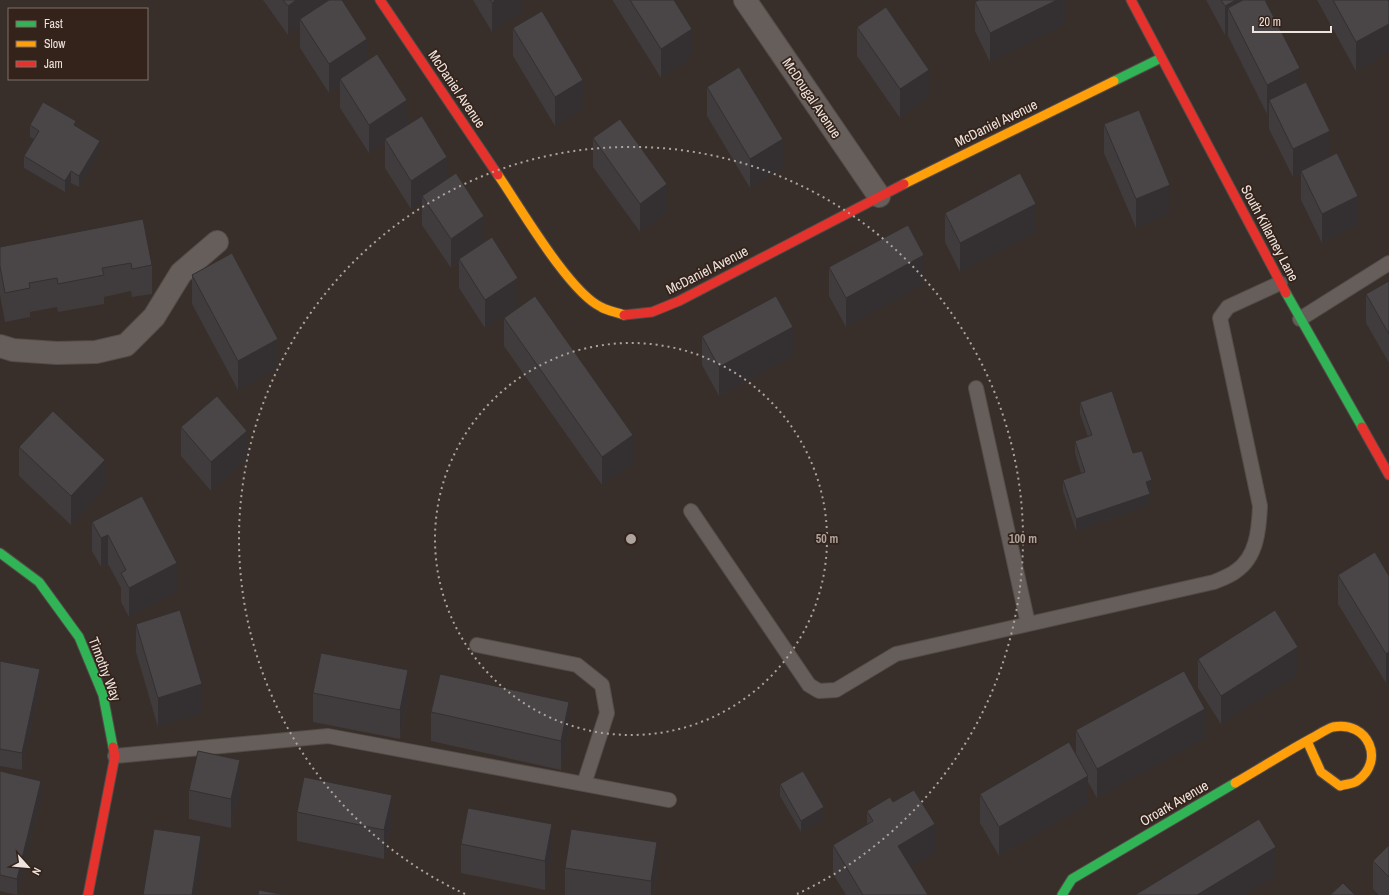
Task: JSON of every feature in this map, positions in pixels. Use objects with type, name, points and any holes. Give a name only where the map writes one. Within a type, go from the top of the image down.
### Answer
[{"type":"street","name":"McDaniel Avenue","points":[[380,0],[560,266],[579,290],[600,307],[625,315],[652,312],[679,301],[879,196],[1161,58]]},
{"type":"street","name":"McDougal Avenue","points":[[745,0],[879,196]]},
{"type":"street","name":"South Killarney Lane","points":[[1131,0],[1280,283],[1389,475]]},
{"type":"street","points":[[0,346],[13,350],[57,353],[96,352],[126,345],[154,317],[181,273],[217,242]]},
{"type":"street","name":"Timothy Way","points":[[0,553],[39,582],[78,637],[103,696],[115,756],[88,895]]},
{"type":"street","name":"Oroark Avenue","points":[[1062,895],[1072,879],[1307,741],[1333,727],[1352,727],[1365,735],[1372,750],[1369,768],[1356,781],[1340,786],[1321,772],[1307,741]]},
{"type":"lane","points":[[1300,319],[1389,263]]},
{"type":"lane","points":[[691,511],[809,685],[819,691],[836,690],[896,654],[1214,582],[1237,570],[1251,553],[1259,532],[1260,506],[1220,318],[1228,307],[1280,283]]},
{"type":"lane","points":[[976,388],[1028,624]]},
{"type":"lane","points":[[478,645],[577,665],[602,685],[607,713],[584,784]]},
{"type":"lane","points":[[115,756],[328,736],[669,800]]},
{"type":"building","points":[[283,0],[296,0],[288,6]]},
{"type":"building","points":[[329,0],[342,0],[367,39],[329,64],[300,19]]},
{"type":"building","points":[[630,0],[674,0],[692,29],[661,49]]},
{"type":"building","points":[[979,0],[1057,0],[990,33],[975,2]]},
{"type":"building","points":[[1221,0],[1236,0],[1225,6]]},
{"type":"building","points":[[1243,0],[1265,0],[1300,68],[1267,85],[1228,8]]},
{"type":"building","points":[[1333,0],[1388,0],[1389,24],[1356,42]]},
{"type":"building","points":[[886,7],[929,70],[900,89],[857,27]]},
{"type":"building","points":[[542,11],[583,80],[555,97],[513,28]]},
{"type":"building","points":[[377,54],[407,100],[369,125],[340,79]]},
{"type":"building","points":[[739,67],[783,139],[750,159],[707,87]]},
{"type":"building","points":[[1306,82],[1330,131],[1293,149],[1269,100]]},
{"type":"building","points":[[43,102],[76,121],[74,125],[100,141],[79,176],[71,171],[65,181],[24,156],[39,131],[30,125]]},
{"type":"building","points":[[1139,110],[1170,185],[1136,199],[1104,124]]},
{"type":"building","points":[[422,116],[447,157],[411,181],[385,139]]},
{"type":"building","points":[[620,119],[667,184],[640,204],[593,138]]},
{"type":"building","points":[[1337,153],[1358,196],[1322,214],[1301,171]]},
{"type":"building","points":[[456,173],[484,216],[451,239],[422,196]]},
{"type":"building","points":[[1020,173],[1036,204],[960,243],[945,213]]},
{"type":"building","points":[[143,219],[152,265],[132,269],[131,263],[102,268],[104,275],[58,284],[57,278],[29,283],[30,288],[5,293],[0,266],[0,247]]},
{"type":"building","points":[[908,225],[924,255],[846,298],[829,267]]},
{"type":"building","points":[[492,237],[518,278],[485,300],[459,259]]},
{"type":"building","points":[[232,253],[278,339],[238,361],[192,275]]},
{"type":"building","points":[[1389,281],[1389,334],[1366,294]]},
{"type":"building","points":[[535,296],[633,435],[602,457],[504,318]]},
{"type":"building","points":[[776,296],[793,327],[719,367],[702,336]]},
{"type":"building","points":[[1112,391],[1133,453],[1142,451],[1152,480],[1146,482],[1150,494],[1076,519],[1063,480],[1085,472],[1075,441],[1092,435],[1080,402]]},
{"type":"building","points":[[217,396],[247,431],[211,462],[181,427]]},
{"type":"building","points":[[53,411],[105,460],[71,496],[19,447]]},
{"type":"building","points":[[142,496],[177,563],[129,588],[121,573],[126,570],[108,535],[101,538],[92,522]]},
{"type":"building","points":[[1375,552],[1389,576],[1389,652],[1386,654],[1338,575]]},
{"type":"building","points":[[180,610],[202,684],[158,698],[136,624]]},
{"type":"building","points":[[1275,610],[1298,647],[1221,696],[1198,659]]},
{"type":"building","points":[[321,653],[408,670],[400,710],[313,693]]},
{"type":"building","points":[[0,661],[40,669],[22,753],[0,749]]},
{"type":"building","points":[[1184,671],[1205,709],[1097,769],[1076,730]]},
{"type":"building","points":[[440,674],[569,702],[561,741],[431,712]]},
{"type":"building","points":[[1069,742],[1088,776],[999,827],[980,794]]},
{"type":"building","points":[[198,751],[240,760],[231,799],[189,790]]},
{"type":"building","points":[[0,771],[41,781],[17,879],[0,875]]},
{"type":"building","points":[[803,771],[824,807],[801,821],[780,784]]},
{"type":"building","points":[[304,777],[392,795],[384,830],[297,812]]},
{"type":"building","points":[[914,790],[935,824],[898,846],[928,895],[863,895],[833,845],[873,821],[867,811],[890,797],[893,802]]},
{"type":"building","points":[[468,808],[552,824],[545,861],[461,844]]},
{"type":"building","points":[[1259,819],[1276,847],[1197,895],[1135,895]]},
{"type":"building","points":[[154,829],[201,836],[192,895],[143,895]]},
{"type":"building","points":[[571,829],[657,842],[651,881],[565,868]]},
{"type":"building","points":[[1389,845],[1389,877],[1373,861]]},
{"type":"building","points":[[1343,883],[1355,895],[1330,895]]},
{"type":"building","points":[[259,890],[285,895],[258,895]]},
{"type":"traffic: fast","points":[[1114,81],[1161,58]]},
{"type":"traffic: fast","points":[[1286,293],[1362,427]]},
{"type":"traffic: fast","points":[[0,553],[39,582],[79,637],[103,695],[113,747]]},
{"type":"traffic: fast","points":[[1062,895],[1072,879],[1235,783]]},
{"type":"traffic: slow","points":[[904,184],[1114,81]]},
{"type":"traffic: slow","points":[[498,175],[532,227],[574,285],[588,298],[601,307],[624,315]]},
{"type":"traffic: slow","points":[[1235,783],[1293,749],[1325,731],[1333,727],[1345,726],[1356,730],[1364,736],[1369,744],[1371,753],[1370,763],[1366,773],[1357,781],[1340,786],[1321,772],[1307,741]]},
{"type":"traffic: jam","points":[[380,0],[498,175]]},
{"type":"traffic: jam","points":[[1131,0],[1286,293]]},
{"type":"traffic: jam","points":[[624,315],[652,312],[679,301],[904,184]]},
{"type":"traffic: jam","points":[[1362,427],[1389,475]]},
{"type":"traffic: jam","points":[[88,895],[115,756],[113,747]]}]
